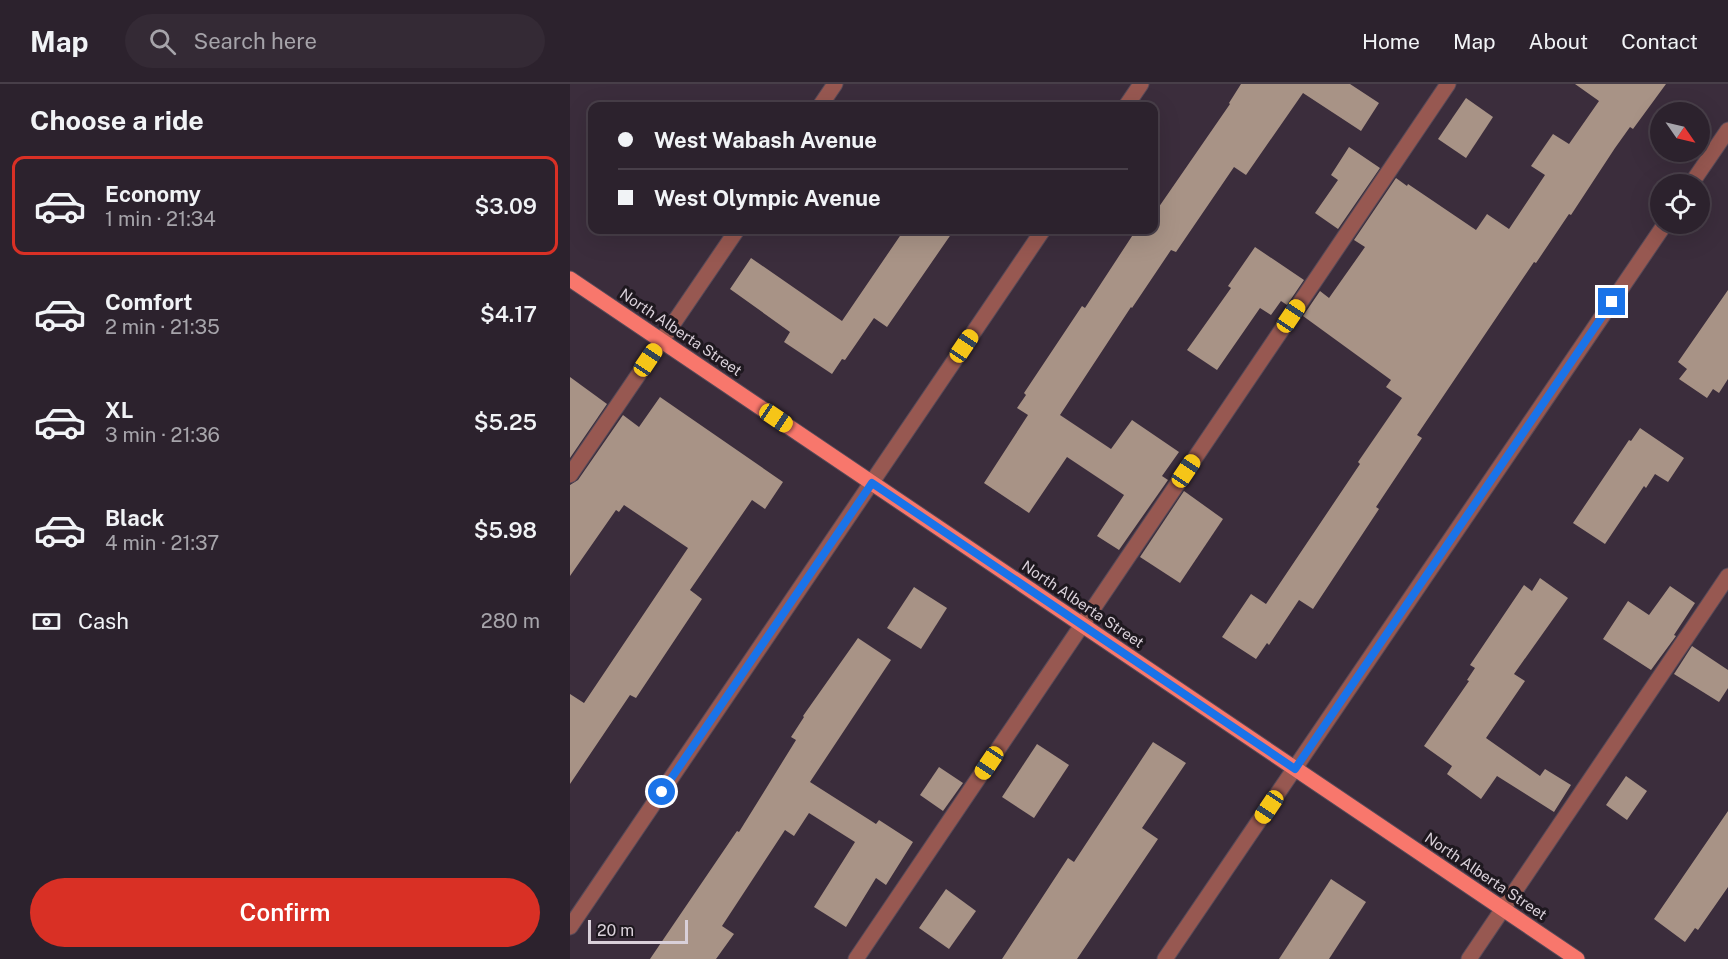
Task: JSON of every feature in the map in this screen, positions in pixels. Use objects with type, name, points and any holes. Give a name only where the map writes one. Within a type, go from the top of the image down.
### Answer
[{"type":"main road","name":"North Alberta Street","points":[[570,279],[1577,959]]},
{"type":"street","points":[[823,102],[835,84]]},
{"type":"street","points":[[1129,102],[1141,84]]},
{"type":"street","points":[[856,959],[1448,84]]},
{"type":"street","points":[[1698,174],[1728,130]]},
{"type":"street","points":[[570,475],[734,234]]},
{"type":"street","points":[[570,927],[1040,234]]},
{"type":"street","points":[[1166,959],[1658,234]]},
{"type":"street","points":[[1469,959],[1728,576]]},
{"type":"building","points":[[1241,84],[1350,84],[1379,103],[1361,131],[1303,93],[1246,175],[1234,167],[1176,252],[1171,250],[1060,415],[1111,449],[1132,420],[1179,452],[1162,476],[1168,480],[1119,550],[1097,536],[1124,495],[1067,457],[1029,513],[984,483],[1028,415],[1017,408],[1026,395],[1024,393],[1082,306],[1085,308],[1133,234],[1158,234],[1158,208]]},
{"type":"building","points":[[1575,84],[1666,84],[1653,102],[1650,102],[1650,106],[1633,129],[1630,127],[1571,215],[1569,214],[1536,263],[1534,262],[1417,435],[1422,438],[1376,507],[1379,509],[1313,609],[1299,600],[1269,645],[1267,643],[1256,659],[1222,637],[1251,594],[1266,604],[1402,398],[1386,387],[1391,380],[1303,316],[1320,291],[1329,298],[1365,247],[1354,240],[1396,178],[1476,230],[1487,214],[1509,229],[1545,175],[1531,166],[1553,134],[1569,144],[1599,101]]},
{"type":"building","points":[[1466,98],[1493,117],[1466,158],[1438,139]]},
{"type":"building","points":[[1349,147],[1380,168],[1338,229],[1315,213],[1338,180],[1331,175]]},
{"type":"building","points":[[901,234],[951,234],[887,327],[874,318],[845,360],[842,359],[832,374],[784,342],[790,332],[730,289],[751,258],[842,321]]},
{"type":"building","points":[[1255,247],[1304,280],[1287,305],[1281,301],[1271,315],[1260,308],[1217,370],[1187,350],[1231,288],[1228,286]]},
{"type":"building","points":[[1728,290],[1728,379],[1719,393],[1713,389],[1707,398],[1679,379],[1687,369],[1678,362]]},
{"type":"building","points":[[570,377],[607,404],[570,458]]},
{"type":"building","points":[[660,397],[783,482],[765,509],[752,500],[690,590],[702,599],[636,698],[630,695],[570,784],[570,694],[584,703],[688,548],[624,505],[619,512],[616,510],[570,576],[570,485],[578,480],[623,415],[639,427]]},
{"type":"building","points":[[1640,428],[1684,458],[1668,482],[1655,474],[1646,488],[1644,486],[1605,544],[1573,523],[1629,440],[1631,441]]},
{"type":"building","points":[[1184,491],[1223,519],[1180,583],[1140,557]]},
{"type":"building","points":[[1540,578],[1568,598],[1514,674],[1525,681],[1486,738],[1540,776],[1545,769],[1571,785],[1554,812],[1497,776],[1481,799],[1447,774],[1452,766],[1424,746],[1469,681],[1467,680],[1475,668],[1470,665],[1524,585],[1532,591]]},
{"type":"building","points":[[1670,586],[1695,603],[1674,635],[1676,636],[1651,670],[1603,639],[1628,601],[1649,615]]},
{"type":"building","points":[[914,587],[947,608],[921,649],[887,628]]},
{"type":"building","points":[[858,638],[891,660],[810,782],[876,824],[879,820],[913,842],[886,885],[876,878],[846,927],[814,907],[855,842],[809,813],[794,836],[785,830],[722,926],[734,934],[716,959],[650,959],[737,831],[739,832],[796,740],[791,737],[803,716]]},
{"type":"building","points":[[1692,646],[1728,670],[1728,688],[1719,702],[1674,674]]},
{"type":"building","points":[[1153,742],[1186,763],[1142,828],[1158,839],[1077,959],[1002,959],[1068,858],[1074,862]]},
{"type":"building","points":[[1037,744],[1069,765],[1034,818],[1002,797]]},
{"type":"building","points":[[939,767],[963,783],[943,811],[920,795]]},
{"type":"building","points":[[1626,776],[1647,791],[1627,820],[1606,805]]},
{"type":"building","points":[[1728,811],[1728,887],[1698,930],[1695,928],[1685,942],[1654,919]]},
{"type":"building","points":[[1331,879],[1366,902],[1329,959],[1279,959]]},
{"type":"building","points":[[946,889],[976,911],[949,949],[919,928]]},
{"type":"route","points":[[662,792],[872,483],[1295,769],[1612,302]]}]
